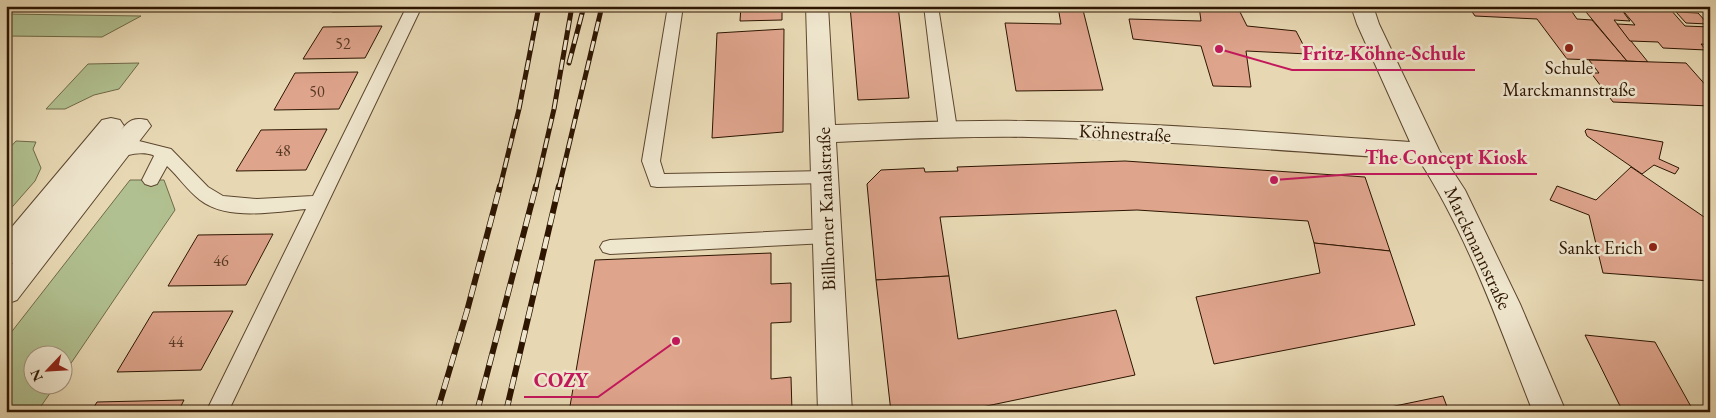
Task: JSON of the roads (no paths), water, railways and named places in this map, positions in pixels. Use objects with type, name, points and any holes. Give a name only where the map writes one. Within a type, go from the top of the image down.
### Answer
[{"type":"street","name":"Billhorner Kanalstraße","points":[[816,6],[835,412]]},
{"type":"street","name":"Marckmannstraße","points":[[1362,6],[1368,24],[1427,152],[1452,190],[1505,304],[1550,412]]},
{"type":"street","points":[[6,254],[82,162],[116,138],[138,126]]},
{"type":"street","name":"Köhnestraße","points":[[823,134],[1029,128],[1158,134],[1427,152]]},
{"type":"street","points":[[6,292],[116,138]]},
{"type":"lane","points":[[217,412],[415,6]]},
{"type":"lane","points":[[676,6],[651,161],[658,181],[825,177]]},
{"type":"lane","points":[[931,6],[948,129]]},
{"type":"lane","points":[[116,138],[165,153],[206,197],[224,204],[319,202]]},
{"type":"lane","points":[[151,180],[165,153]]},
{"type":"lane","points":[[610,247],[827,236]]},
{"type":"railway","points":[[500,187],[519,109],[539,6]]},
{"type":"railway","points":[[536,187],[554,109],[572,6]]},
{"type":"railway","points":[[569,63],[584,6]]},
{"type":"railway","points":[[559,187],[602,6]]},
{"type":"railway","points":[[437,412],[467,311],[500,186]]},
{"type":"railway","points":[[477,412],[536,186]]},
{"type":"railway","points":[[506,412],[559,186]]},
{"type":"place","name":"Schule Marckmannstraße","points":[[1569,48]]},
{"type":"place","name":"Fritz-Köhne-Schule","points":[[1219,49]]},
{"type":"place","name":"The Concept Kiosk","points":[[1274,180]]},
{"type":"place","name":"Sankt Erich","points":[[1653,247]]},
{"type":"place","name":"COZY","points":[[676,341]]}]
